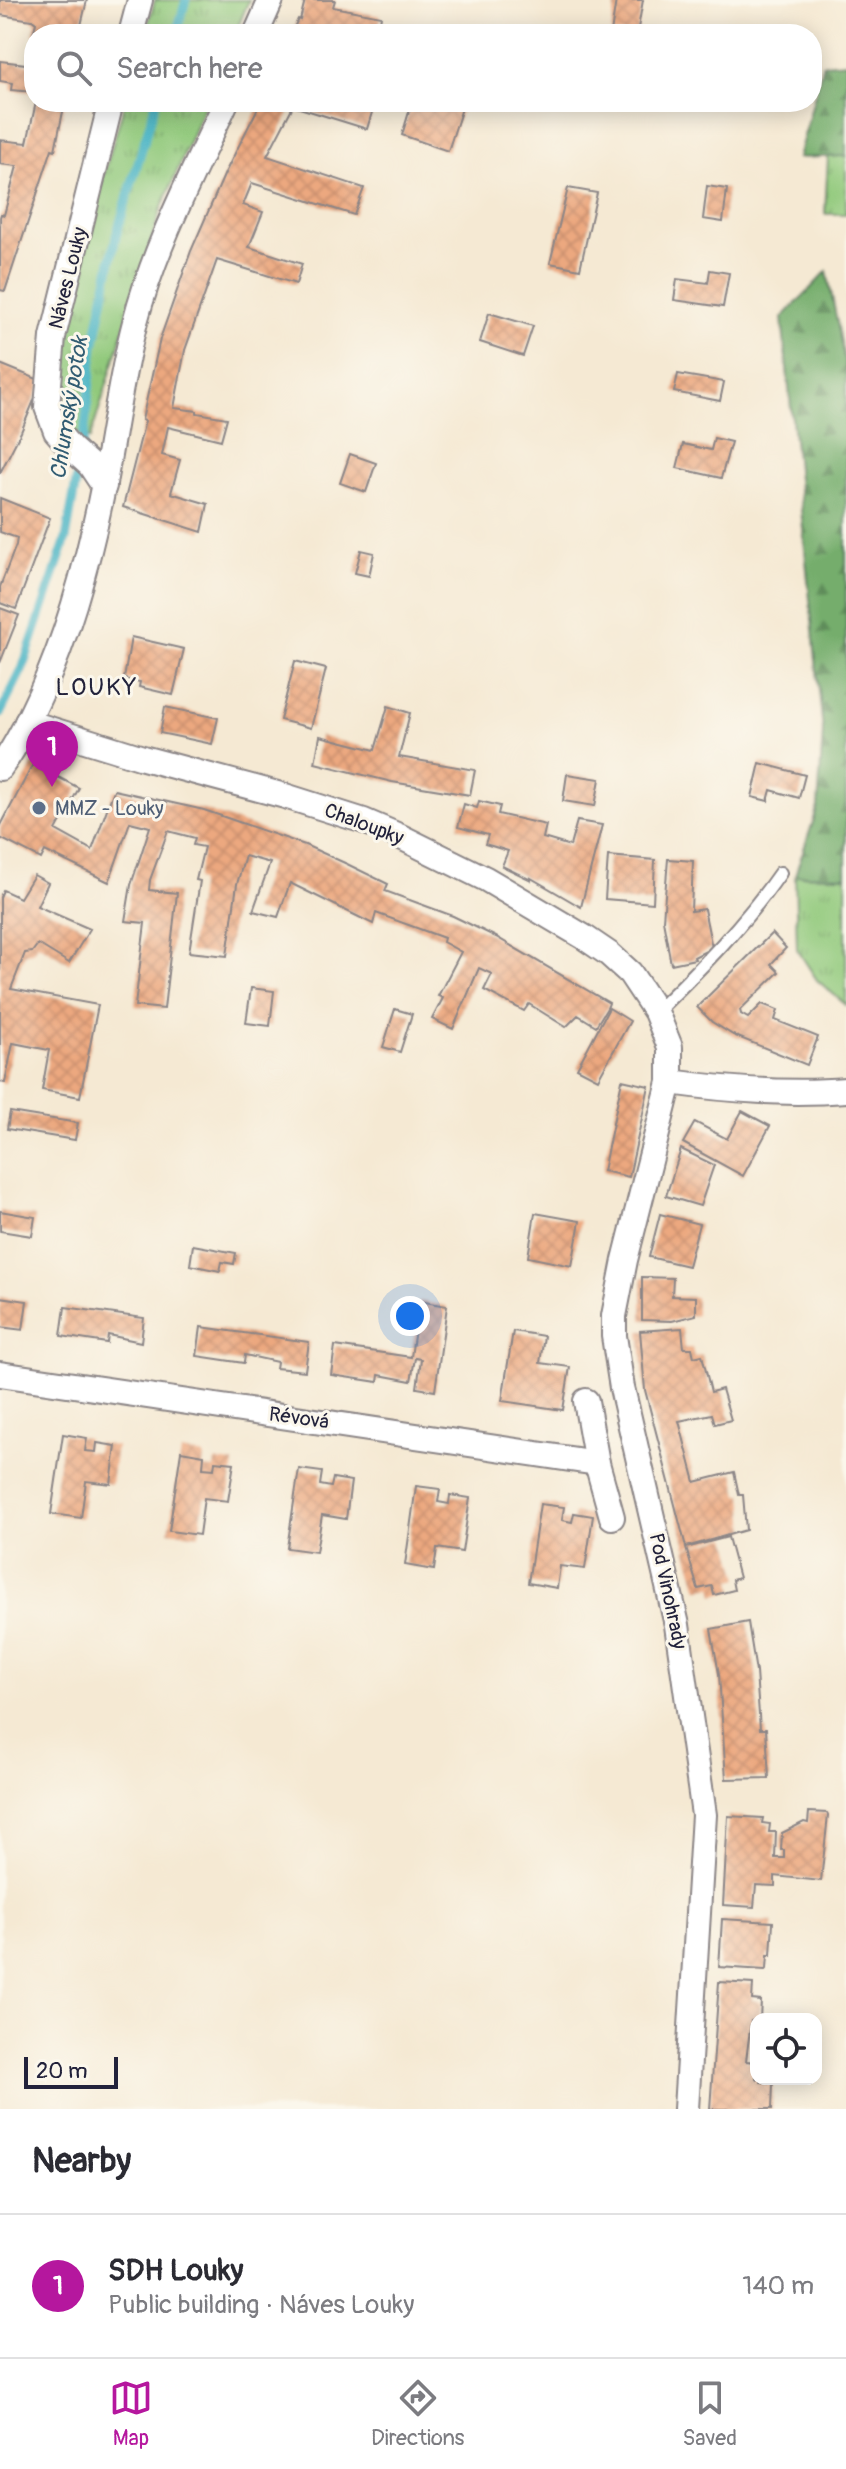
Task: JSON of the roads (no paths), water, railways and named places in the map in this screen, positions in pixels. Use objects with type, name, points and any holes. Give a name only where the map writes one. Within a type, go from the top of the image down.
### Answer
[{"type":"street","points":[[134,24],[140,0]]},
{"type":"street","points":[[260,24],[271,0]]},
{"type":"street","name":"Náves Louky","points":[[104,486],[56,431],[47,407],[53,337],[109,112]]},
{"type":"street","points":[[0,768],[12,752],[51,670],[82,577],[104,486],[135,320],[171,221],[221,112]]},
{"type":"street","name":"Chaloupky","points":[[27,722],[364,821],[486,879],[584,937],[630,973],[656,1012],[670,1047],[670,1082]]},
{"type":"street","points":[[670,1082],[737,1090],[809,1093],[846,1090]]},
{"type":"street","name":"Pod Vinohrady","points":[[670,1082],[625,1260],[614,1326],[622,1388],[677,1625],[704,1815],[686,2109]]},
{"type":"street","name":"Révová","points":[[0,1374],[597,1463]]},
{"type":"street","points":[[586,1401],[597,1463],[612,1517]]},
{"type":"lane","points":[[656,1012],[755,909],[780,873]]},
{"type":"waterway","name":"Chlumský potok","points":[[179,24],[186,0]]},
{"type":"waterway","name":"Chlumský potok","points":[[0,714],[22,670],[66,539],[84,436],[94,346],[116,236],[153,112]]},
{"type":"place","name":"SDH Louky","points":[[52,787]]},
{"type":"place","name":"MMZ - Louky","points":[[39,808]]},
{"type":"district","name":"LOUKY","points":[[97,687]]}]
